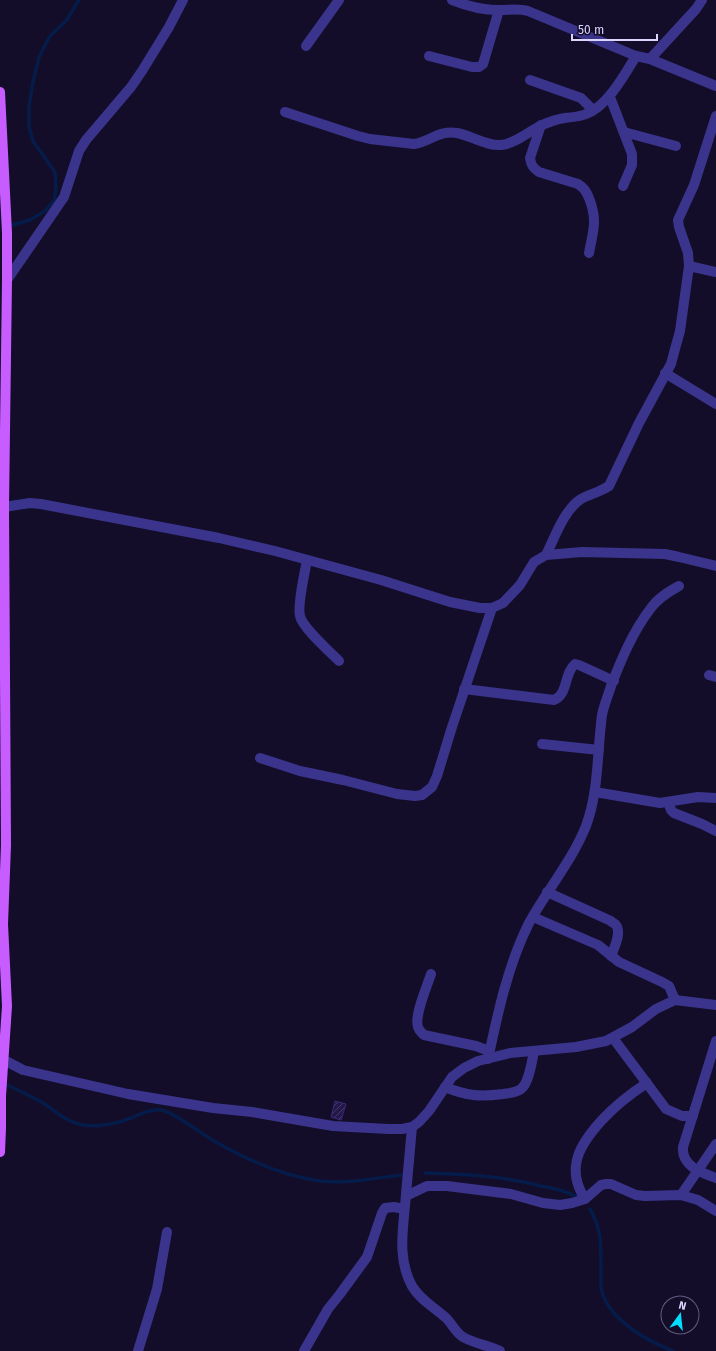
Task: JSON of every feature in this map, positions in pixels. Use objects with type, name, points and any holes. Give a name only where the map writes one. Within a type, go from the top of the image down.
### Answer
[{"type":"main road","points":[[0,92],[7,280],[4,507],[6,844],[3,924],[7,1006],[1,1096],[2,1128],[0,1152]]},
{"type":"street","points":[[7,280],[64,197],[79,151],[86,140],[142,71],[169,27],[183,0]]},
{"type":"street","points":[[306,46],[339,0]]},
{"type":"street","points":[[452,0],[467,5],[504,6],[528,11],[636,56],[650,59],[716,86]]},
{"type":"street","points":[[650,59],[696,9],[702,0]]},
{"type":"street","points":[[429,56],[472,67],[483,64],[504,6]]},
{"type":"street","points":[[285,112],[370,139],[414,144],[420,143],[440,134],[458,133],[494,145],[502,145],[509,143],[541,125],[562,118],[588,114],[610,97],[636,56]]},
{"type":"street","points":[[530,80],[581,98],[593,110]]},
{"type":"street","points":[[610,97],[633,160],[623,186]]},
{"type":"street","points":[[546,555],[572,506],[581,499],[604,490],[609,486],[639,423],[671,364],[680,331],[688,266],[688,254],[678,220],[694,185],[716,116]]},
{"type":"street","points":[[541,125],[530,158],[533,169],[578,184],[586,191],[595,214],[588,253]]},
{"type":"street","points":[[624,132],[676,146]]},
{"type":"street","points":[[688,266],[716,272]]},
{"type":"street","points":[[666,373],[716,404]]},
{"type":"street","points":[[4,507],[30,503],[41,504],[219,538],[381,580],[450,602],[480,608],[492,608],[503,603],[520,585],[534,562],[546,555],[582,552],[665,554],[716,566]]},
{"type":"street","points":[[307,560],[300,605],[300,616],[309,629],[339,661]]},
{"type":"street","points":[[488,1055],[501,999],[513,960],[533,917],[582,836],[595,792],[602,713],[614,681],[637,629],[645,616],[659,599],[679,586]]},
{"type":"street","points":[[260,758],[300,771],[397,794],[415,796],[422,795],[432,787],[437,776],[464,689],[492,608]]},
{"type":"street","points":[[464,689],[554,700],[562,694],[570,670],[575,664],[614,681]]},
{"type":"street","points":[[542,744],[599,750]]},
{"type":"street","points":[[595,792],[660,803],[698,797],[716,798]]},
{"type":"street","points":[[668,802],[674,813],[716,831]]},
{"type":"street","points":[[547,892],[611,921],[616,925],[618,936],[611,956]]},
{"type":"street","points":[[533,917],[598,945],[605,949],[619,962],[662,982],[668,986],[675,1000]]},
{"type":"street","points":[[431,974],[419,1011],[418,1026],[420,1031],[424,1035],[476,1046],[488,1055]]},
{"type":"street","points":[[4,1060],[23,1070],[112,1091],[213,1108],[252,1112],[346,1127],[388,1130],[412,1127],[419,1122],[430,1111],[452,1077],[464,1068],[488,1055],[592,1045],[613,1038],[632,1027],[656,1009],[675,1000],[716,1005]]},
{"type":"street","points":[[613,1038],[666,1109],[682,1116],[693,1116]]},
{"type":"street","points":[[716,1041],[712,1068],[693,1116],[682,1154],[697,1171],[716,1178]]},
{"type":"street","points":[[445,1087],[462,1093],[480,1096],[513,1093],[520,1090],[523,1086],[530,1070],[534,1051]]},
{"type":"street","points":[[585,1199],[579,1188],[575,1169],[580,1148],[607,1114],[634,1091],[647,1083]]},
{"type":"street","points":[[412,1127],[402,1226],[402,1257],[405,1271],[412,1287],[422,1299],[446,1318],[458,1332],[469,1340],[500,1351]]},
{"type":"street","points":[[681,1195],[716,1144]]},
{"type":"street","points":[[406,1196],[427,1186],[447,1186],[504,1193],[560,1206],[585,1199],[601,1186],[611,1184],[627,1192],[640,1195],[681,1195],[698,1200],[716,1212]]},
{"type":"street","points":[[304,1351],[328,1309],[367,1257],[385,1208],[394,1207],[404,1209]]},
{"type":"street","points":[[138,1351],[158,1289],[167,1232]]},
{"type":"building","points":[[335,1101],[346,1104],[341,1120],[331,1117]]},
{"type":"waterway","points":[[9,226],[30,220],[45,211],[54,201],[56,189],[55,172],[33,141],[29,127],[29,106],[39,57],[50,36],[66,21],[79,0]]},
{"type":"waterway","points":[[5,1084],[43,1103],[69,1121],[82,1125],[95,1126],[121,1122],[150,1111],[161,1110],[181,1119],[216,1142],[266,1167],[306,1179],[341,1182],[402,1175]]},
{"type":"waterway","points":[[425,1173],[469,1175],[512,1180],[555,1189],[577,1197]]},
{"type":"waterway","points":[[590,1209],[599,1234],[601,1250],[601,1290],[606,1302],[613,1312],[631,1328],[652,1342],[673,1351]]}]
